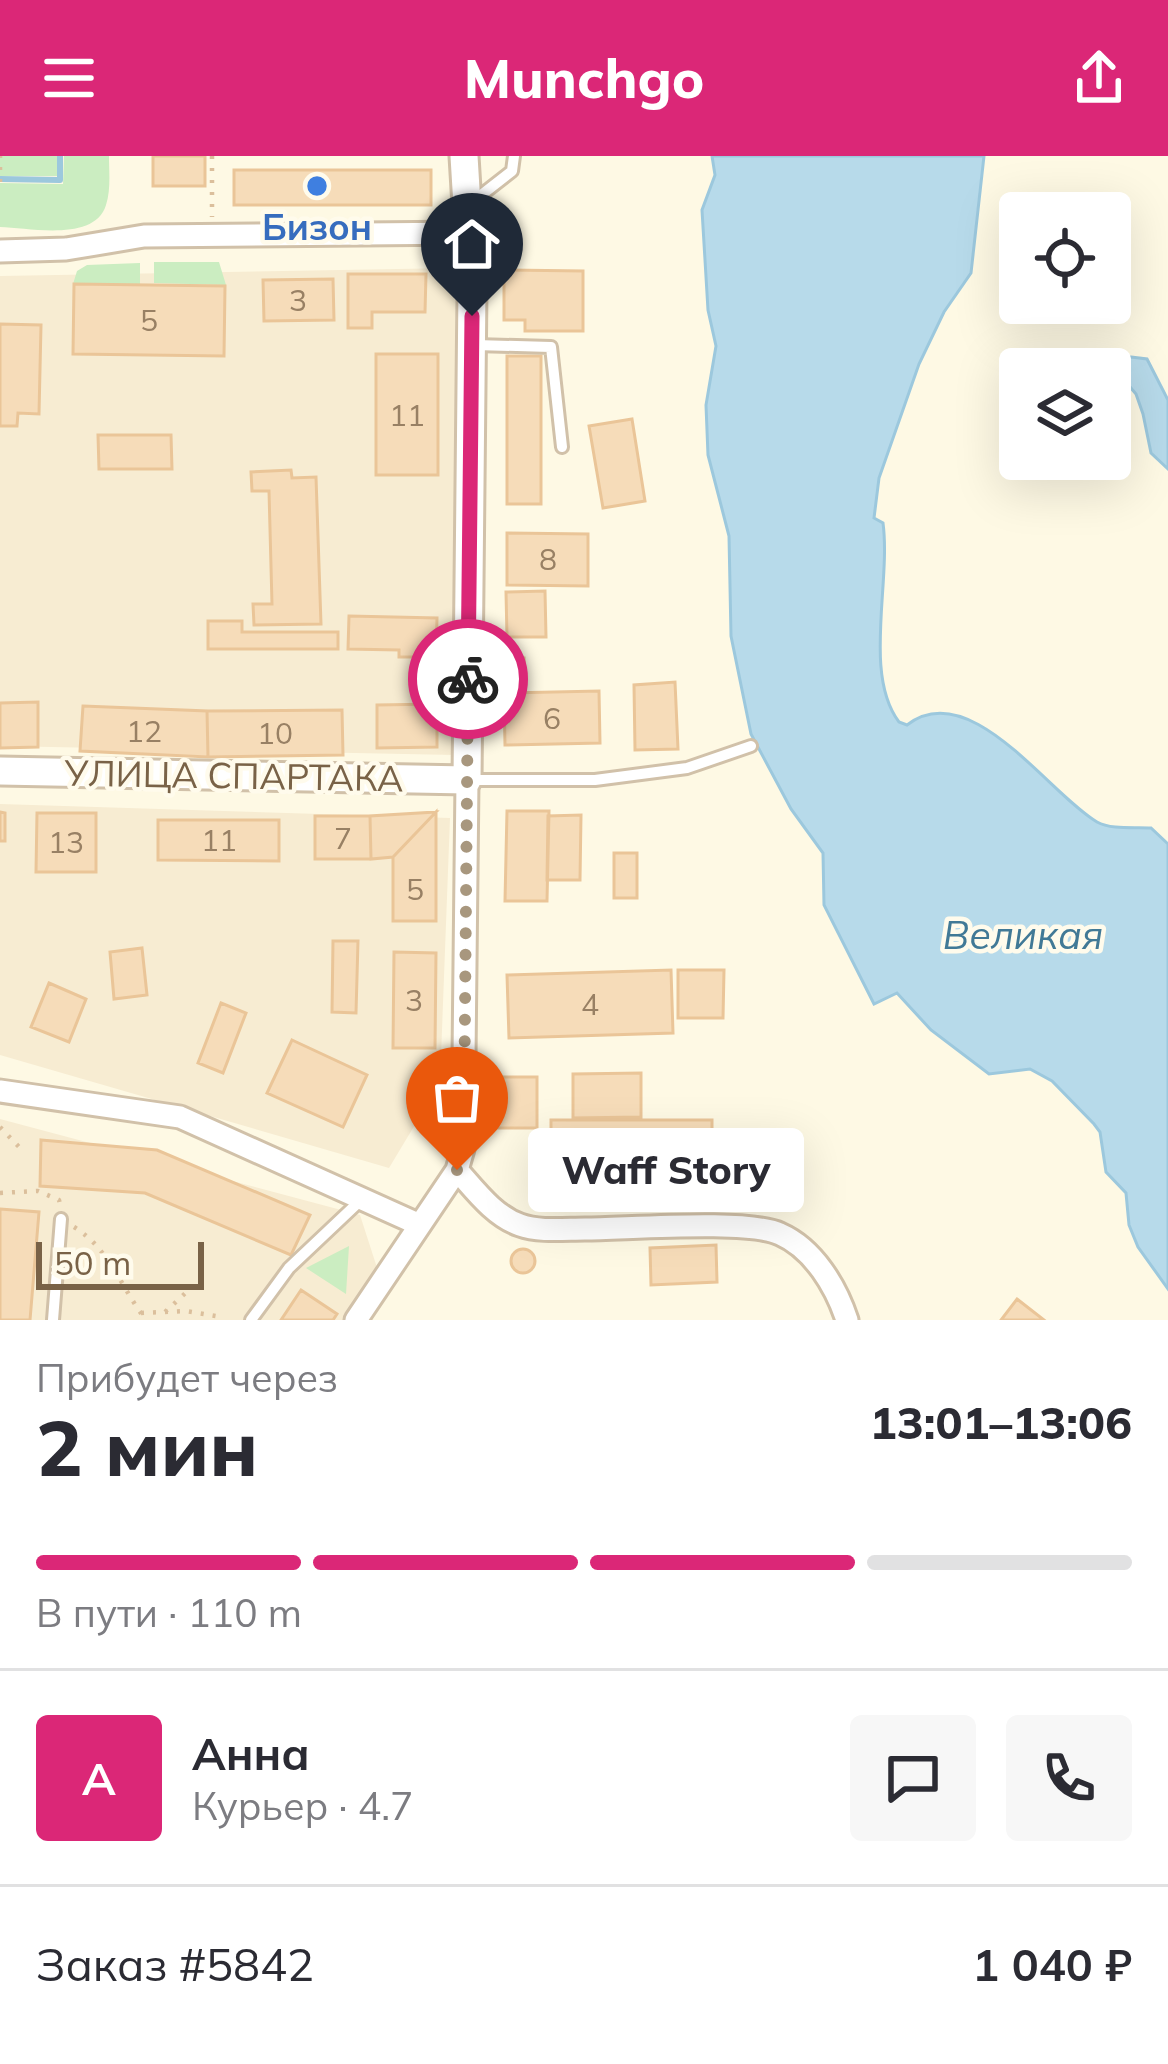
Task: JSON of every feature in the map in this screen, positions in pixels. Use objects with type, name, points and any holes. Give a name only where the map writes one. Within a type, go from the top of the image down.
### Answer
[{"type":"street","points":[[356,1320],[457,1170],[463,1149],[471,345],[464,156]]},
{"type":"street","points":[[0,251],[66,249],[123,237],[469,219]]},
{"type":"street","name":"УЛИЦА СПАРТАКА","points":[[0,771],[467,780]]},
{"type":"street","points":[[0,1090],[181,1117],[420,1225]]},
{"type":"street","points":[[457,1170],[491,1208],[520,1225],[559,1229],[737,1227],[780,1233],[816,1262],[838,1294],[848,1320]]},
{"type":"lane","points":[[469,219],[512,171],[514,156]]},
{"type":"lane","points":[[471,345],[551,347],[562,447]]},
{"type":"lane","name":"УЛИЦА СПАРТАКА","points":[[467,780],[595,780],[687,768],[752,746]]},
{"type":"lane","points":[[250,1320],[289,1268],[362,1198]]},
{"type":"lane","points":[[53,1320],[62,1219]]},
{"type":"path","points":[[0,156],[0,182]]},
{"type":"path","points":[[212,156],[212,235]]},
{"type":"path","points":[[0,1127],[21,1149]]},
{"type":"path","points":[[0,1193],[38,1191],[59,1200],[62,1219],[90,1237],[123,1278],[141,1318],[165,1312],[221,1317]]},
{"type":"path","points":[[165,1312],[204,1276]]},
{"type":"shaded area","points":[[455,268],[455,755],[0,746],[0,276]]},
{"type":"shaded area","points":[[0,804],[450,818],[440,1083],[389,1168],[0,1055]]},
{"type":"shaded area","points":[[0,1119],[360,1215],[381,1280],[355,1320],[0,1320]]},
{"type":"green space","points":[[0,156],[60,156],[60,176],[0,176]]},
{"type":"green space","points":[[64,156],[109,156],[109,193],[100,217],[60,230],[0,227],[0,183],[63,184]]},
{"type":"green space","points":[[154,262],[219,262],[226,285],[154,283]]},
{"type":"green space","points":[[140,263],[140,284],[73,284],[77,271],[87,265]]},
{"type":"green space","points":[[349,1246],[346,1294],[306,1268]]},
{"type":"water","name":"Великая","points":[[712,156],[984,156],[971,273],[944,312],[919,364],[879,478],[874,518],[883,523],[885,547],[882,679],[899,722],[907,725],[931,714],[956,715],[1007,744],[1097,822],[1151,828],[1168,844],[1168,1289],[1138,1247],[1129,1225],[1126,1193],[1106,1172],[1100,1132],[1052,1081],[1030,1069],[989,1074],[931,1030],[897,993],[874,1004],[824,905],[823,853],[791,809],[751,734],[731,636],[729,536],[708,455],[706,405],[716,346],[708,310],[702,210],[715,175]]},
{"type":"water","points":[[1131,357],[1147,359],[1168,400],[1168,469],[1151,453],[1131,388]]},
{"type":"building","points":[[153,156],[205,156],[205,186],[153,186]]},
{"type":"building","points":[[234,170],[431,170],[431,205],[234,205]]},
{"type":"building","points":[[504,270],[583,271],[583,331],[525,331],[525,320],[504,320]]},
{"type":"building","points":[[348,274],[426,274],[425,312],[372,312],[372,328],[348,328]]},
{"type":"building","points":[[333,279],[334,320],[264,321],[263,280]]},
{"type":"building","points":[[74,284],[225,286],[224,356],[73,354]]},
{"type":"building","points":[[0,324],[41,325],[39,414],[18,413],[17,426],[0,426]]},
{"type":"building","points":[[376,354],[438,354],[438,475],[376,475]]},
{"type":"building","points":[[507,356],[541,356],[541,504],[507,504]]},
{"type":"building","points":[[632,419],[645,501],[603,508],[589,426]]},
{"type":"building","points":[[98,435],[171,435],[172,469],[99,469]]},
{"type":"building","points":[[291,470],[292,478],[316,477],[321,624],[254,625],[253,604],[272,604],[269,491],[252,491],[251,472]]},
{"type":"building","points":[[507,533],[588,534],[588,586],[507,585]]},
{"type":"building","points":[[545,591],[546,637],[507,637],[506,592]]},
{"type":"building","points":[[349,616],[437,618],[436,657],[399,657],[399,650],[348,649]]},
{"type":"building","points":[[208,621],[242,621],[242,632],[338,632],[338,649],[208,649]]},
{"type":"building","points":[[501,657],[524,658],[524,681],[500,680]]},
{"type":"building","points":[[675,682],[678,749],[635,750],[634,685]]},
{"type":"building","points":[[599,691],[600,743],[505,745],[504,693]]},
{"type":"building","points":[[38,702],[38,747],[0,748],[0,703]]},
{"type":"building","points":[[437,704],[437,747],[377,748],[377,705]]},
{"type":"building","points":[[83,706],[207,711],[208,757],[80,751]]},
{"type":"building","points":[[342,710],[343,755],[208,757],[207,711]]},
{"type":"building","points":[[507,811],[549,811],[547,901],[505,901]]},
{"type":"building","points":[[0,812],[5,813],[5,841],[0,841]]},
{"type":"building","points":[[436,812],[393,857],[371,859],[370,816]]},
{"type":"building","points":[[436,812],[436,921],[393,921],[393,857]]},
{"type":"building","points":[[37,813],[96,813],[96,872],[36,872]]},
{"type":"building","points":[[581,815],[580,880],[547,880],[548,816]]},
{"type":"building","points":[[315,816],[370,816],[371,859],[315,859]]},
{"type":"building","points":[[158,820],[279,820],[279,861],[158,860]]},
{"type":"building","points":[[614,853],[637,853],[637,898],[614,898]]},
{"type":"building","points":[[333,941],[358,941],[356,1013],[332,1012]]},
{"type":"building","points":[[142,948],[147,995],[114,999],[110,952]]},
{"type":"building","points":[[394,952],[436,953],[435,1048],[393,1048]]},
{"type":"building","points":[[671,970],[673,1033],[509,1038],[507,975]]},
{"type":"building","points":[[678,970],[724,970],[723,1018],[678,1018]]},
{"type":"building","points":[[49,983],[86,999],[69,1042],[31,1027]]},
{"type":"building","points":[[221,1003],[246,1013],[223,1073],[198,1063]]},
{"type":"building","points":[[292,1040],[367,1075],[343,1127],[267,1093]]},
{"type":"building","points":[[641,1073],[641,1117],[573,1118],[573,1074]]},
{"type":"building","points":[[492,1077],[537,1077],[537,1128],[492,1128]]},
{"type":"building","points":[[551,1120],[712,1120],[712,1189],[551,1189]]},
{"type":"building","points":[[41,1140],[157,1150],[310,1215],[291,1255],[145,1193],[40,1186]]},
{"type":"building","points":[[0,1209],[39,1212],[30,1320],[0,1320]]},
{"type":"building","points":[[716,1245],[717,1282],[651,1285],[650,1248]]},
{"type":"building","points":[[523,1249],[535,1261],[523,1273],[511,1261]]},
{"type":"building","points":[[301,1290],[337,1314],[333,1320],[281,1320]]},
{"type":"building","points":[[1017,1299],[1044,1320],[1001,1320]]},
{"type":"waterway","points":[[0,179],[60,180],[60,156]]},
{"type":"way so far","points":[[457,1170],[464,1122],[468,679]]},
{"type":"place","name":"Бизон","points":[[317,186]]},
{"type":"place","name":"Waff Story","points":[[457,1170]]},
{"type":"route","points":[[468,679],[472,316]]}]
